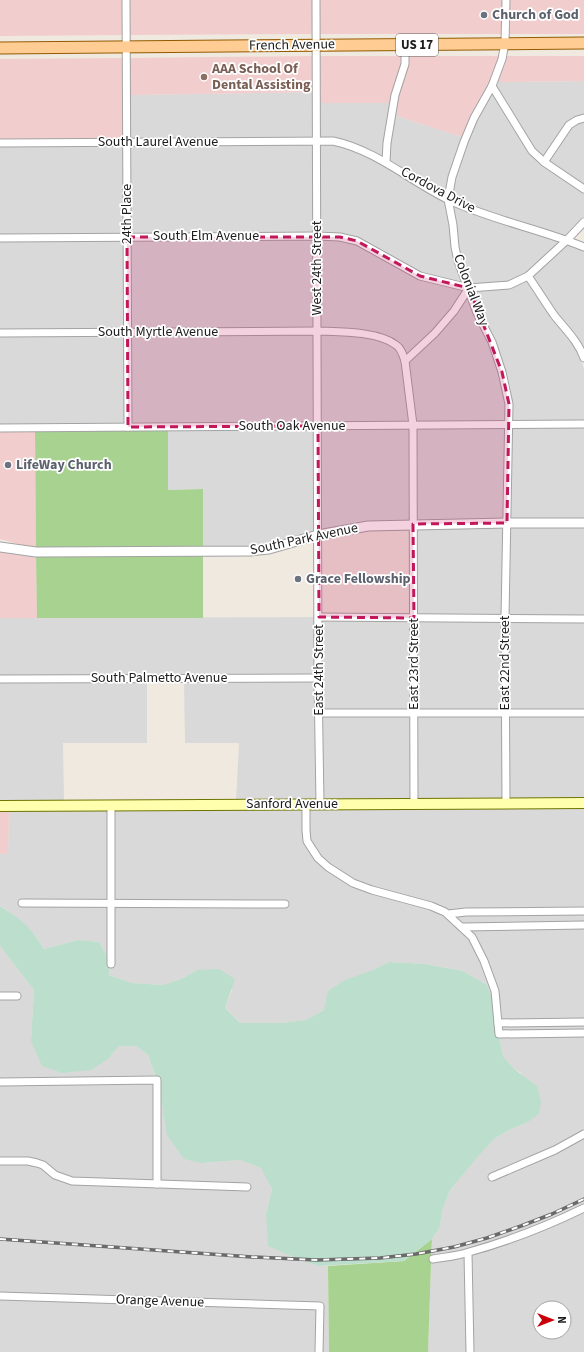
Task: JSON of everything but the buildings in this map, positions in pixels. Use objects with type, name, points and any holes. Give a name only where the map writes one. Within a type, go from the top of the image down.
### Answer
[{"type":"main road","name":"French Avenue","points":[[0,48],[584,43]]},
{"type":"main road","name":"Sanford Avenue","points":[[0,806],[584,803]]},
{"type":"street","name":"24th Place","points":[[126,0],[128,427]]},
{"type":"street","name":"West 24th Street","points":[[316,0],[318,535]]},
{"type":"street","name":"Colonial Way","points":[[506,0],[505,44],[502,59],[492,86],[474,118],[464,142],[452,177],[448,200],[458,261],[477,312],[492,342],[502,372],[509,404],[507,523]]},
{"type":"street","points":[[386,162],[387,143],[395,95],[405,64],[405,45]]},
{"type":"street","points":[[492,86],[532,151],[544,162],[584,189]]},
{"type":"street","points":[[544,162],[569,125],[584,118]]},
{"type":"street","name":"Cordova Drive","points":[[316,141],[333,141],[342,143],[386,162],[448,200],[482,214],[584,246]]},
{"type":"street","name":"South Laurel Avenue","points":[[0,143],[316,141]]},
{"type":"street","name":"South Elm Avenue","points":[[0,238],[127,236],[340,237],[358,241],[420,276],[469,288],[509,285],[528,276],[584,222]]},
{"type":"street","points":[[528,276],[555,315],[581,348],[584,358]]},
{"type":"street","points":[[406,361],[435,333],[454,311],[469,288]]},
{"type":"street","name":"South Myrtle Avenue","points":[[0,333],[317,331],[354,333],[374,336],[397,345],[406,361]]},
{"type":"street","name":"East 23rd Street","points":[[406,361],[413,426],[414,804]]},
{"type":"street","name":"South Oak Avenue","points":[[0,428],[584,424]]},
{"type":"street","name":"East 22nd Street","points":[[506,803],[505,618],[507,523]]},
{"type":"street","name":"South Park Avenue","points":[[0,547],[36,552],[227,552],[269,549],[318,535],[368,526],[413,524],[584,523]]},
{"type":"street","name":"East 24th Street","points":[[318,535],[320,804]]},
{"type":"street","points":[[319,617],[584,619]]},
{"type":"street","name":"South Palmetto Avenue","points":[[0,679],[318,678]]},
{"type":"street","points":[[319,713],[584,713]]},
{"type":"street","points":[[306,804],[307,841],[318,858],[328,867],[353,883],[372,890],[431,906],[448,914],[472,937],[484,961],[494,991],[499,1034],[584,1033]]},
{"type":"street","points":[[111,805],[111,964]]},
{"type":"street","points":[[22,903],[285,904]]},
{"type":"street","points":[[448,914],[466,912],[584,911]]},
{"type":"street","points":[[463,927],[584,925]]},
{"type":"street","points":[[0,996],[17,996]]},
{"type":"street","points":[[498,1023],[584,1022]]},
{"type":"street","points":[[0,1082],[157,1080],[157,1184]]},
{"type":"street","points":[[492,1177],[555,1150],[584,1134]]},
{"type":"street","points":[[0,1161],[28,1161],[37,1163],[43,1165],[55,1175],[72,1181],[247,1187]]},
{"type":"street","points":[[433,1259],[468,1253],[557,1221],[584,1208]]},
{"type":"street","points":[[468,1253],[470,1352]]},
{"type":"street","name":"Orange Avenue","points":[[0,1296],[320,1306],[319,1352]]},
{"type":"highlighted area","points":[[127,237],[340,237],[357,241],[420,276],[469,288],[502,372],[509,404],[507,523],[413,524],[414,618],[319,617],[318,426],[128,427]]},
{"type":"shaded area","points":[[0,0],[123,0],[123,35],[0,36]]},
{"type":"shaded area","points":[[130,0],[313,0],[313,34],[130,35]]},
{"type":"shaded area","points":[[320,0],[502,0],[502,34],[320,34]]},
{"type":"shaded area","points":[[510,0],[584,0],[584,34],[509,34]]},
{"type":"shaded area","points":[[313,56],[313,92],[130,95],[130,58]]},
{"type":"shaded area","points":[[320,56],[401,56],[401,63],[390,103],[320,103]]},
{"type":"shaded area","points":[[408,56],[499,56],[498,63],[489,84],[487,85],[488,86],[471,116],[462,137],[397,116],[398,96],[408,65]]},
{"type":"shaded area","points":[[507,56],[584,56],[584,81],[498,82]]},
{"type":"shaded area","points":[[123,58],[123,138],[0,139],[0,59]]},
{"type":"shaded area","points":[[584,81],[584,115],[576,117],[544,157],[531,143],[496,86],[498,82]]},
{"type":"shaded area","points":[[313,92],[313,137],[131,138],[130,95]]},
{"type":"shaded area","points":[[492,93],[529,153],[539,163],[584,193],[584,217],[566,236],[484,211],[452,198],[456,178],[467,143]]},
{"type":"shaded area","points":[[320,103],[390,103],[382,157],[344,140],[320,137]]},
{"type":"shaded area","points":[[397,106],[397,116],[462,137],[449,176],[446,194],[390,161],[390,143]]},
{"type":"shaded area","points":[[584,122],[584,185],[549,161],[572,128],[579,123]]},
{"type":"shaded area","points":[[313,144],[313,232],[131,233],[131,145]]},
{"type":"shaded area","points":[[320,144],[333,144],[341,146],[385,165],[445,201],[455,262],[463,284],[421,273],[340,233],[321,233]]},
{"type":"shaded area","points":[[123,145],[123,233],[0,234],[0,146]]},
{"type":"shaded area","points":[[453,205],[481,217],[561,241],[526,273],[508,282],[471,285],[459,247]]},
{"type":"shaded area","points":[[313,239],[313,327],[131,329],[131,240]]},
{"type":"shaded area","points":[[321,239],[339,240],[356,244],[418,278],[463,290],[451,309],[432,331],[407,355],[400,343],[390,338],[320,328]]},
{"type":"shaded area","points":[[123,240],[123,329],[0,329],[0,241]]},
{"type":"shaded area","points":[[568,244],[584,250],[584,348],[532,276]]},
{"type":"shaded area","points":[[527,280],[577,350],[584,369],[584,421],[512,422],[510,386],[506,371],[496,341],[481,311],[474,291],[509,288]]},
{"type":"shaded area","points":[[468,297],[474,314],[489,344],[499,372],[503,387],[505,422],[416,422],[409,362],[438,335],[457,313]]},
{"type":"shaded area","points":[[313,334],[314,423],[131,424],[131,335]]},
{"type":"shaded area","points":[[320,334],[373,339],[394,347],[402,362],[409,422],[321,423]]},
{"type":"shaded area","points":[[0,336],[123,336],[124,424],[0,425]]},
{"type":"shaded area","points":[[584,427],[584,520],[511,520],[512,428]]},
{"type":"shaded area","points":[[505,428],[503,520],[417,521],[417,429]]},
{"type":"shaded area","points":[[314,429],[314,533],[268,546],[203,549],[203,489],[168,490],[168,430]]},
{"type":"shaded area","points":[[321,429],[409,429],[410,521],[322,531]]},
{"type":"shaded area","points":[[0,431],[35,431],[36,549],[0,539]]},
{"type":"shaded area","points":[[503,526],[501,615],[417,615],[417,527]]},
{"type":"shaded area","points":[[511,526],[584,527],[584,615],[508,615]]},
{"type":"shaded area","points":[[0,551],[36,555],[37,618],[0,618]]},
{"type":"shaded area","points":[[315,617],[314,674],[0,676],[0,618]]},
{"type":"shaded area","points":[[322,621],[410,621],[410,710],[322,710]]},
{"type":"shaded area","points":[[417,621],[501,621],[502,710],[417,710]]},
{"type":"shaded area","points":[[508,621],[584,622],[584,710],[509,710]]},
{"type":"shaded area","points":[[184,681],[314,681],[316,801],[236,801],[239,743],[185,743]]},
{"type":"shaded area","points":[[0,682],[147,682],[147,743],[63,743],[64,802],[0,803]]},
{"type":"shaded area","points":[[410,716],[410,801],[324,801],[322,717]]},
{"type":"shaded area","points":[[417,716],[502,716],[502,800],[418,801]]},
{"type":"shaded area","points":[[509,716],[584,716],[584,800],[509,800]]},
{"type":"shaded area","points":[[584,806],[584,908],[449,910],[432,903],[374,887],[355,880],[330,865],[321,856],[311,840],[309,830],[309,807]]},
{"type":"shaded area","points":[[302,807],[302,830],[304,841],[316,860],[326,870],[352,886],[430,909],[447,917],[469,938],[480,962],[491,992],[492,999],[487,985],[463,971],[425,964],[389,962],[373,970],[324,1010],[306,1020],[281,1023],[240,1023],[225,1008],[232,990],[197,970],[181,979],[163,985],[132,983],[109,975],[110,967],[115,967],[115,907],[288,907],[288,900],[115,901],[115,808]]},
{"type":"shaded area","points":[[107,808],[108,901],[18,900],[18,906],[108,907],[107,956],[99,942],[78,940],[44,949],[36,936],[7,910],[0,906],[0,854],[8,853],[9,810]]},
{"type":"shaded area","points":[[0,810],[9,810],[8,854],[0,854]]},
{"type":"shaded area","points":[[584,915],[584,922],[465,924],[456,916]]},
{"type":"shaded area","points":[[584,929],[584,1019],[502,1019],[498,990],[476,935],[471,930]]},
{"type":"shaded area","points":[[0,946],[34,990],[31,1041],[108,1059],[119,1046],[136,1046],[148,1055],[156,1077],[0,1078],[0,1000],[21,999],[20,993],[0,993]]},
{"type":"shaded area","points":[[584,1025],[584,1030],[503,1030],[502,1026]]},
{"type":"shaded area","points":[[584,1036],[584,1130],[554,1148],[487,1176],[491,1181],[557,1153],[584,1138],[584,1204],[556,1218],[511,1235],[467,1249],[431,1256],[432,1239],[440,1227],[442,1211],[450,1190],[479,1154],[494,1139],[509,1130],[526,1123],[521,1073],[514,1069],[503,1056],[499,1037]]},
{"type":"shaded area","points":[[153,1084],[154,1181],[72,1178],[57,1172],[45,1162],[38,1160],[29,1158],[0,1158],[0,1085]]},
{"type":"shaded area","points":[[160,1091],[202,1163],[240,1160],[262,1168],[272,1189],[266,1214],[319,1266],[328,1266],[329,1352],[323,1352],[323,1303],[0,1293],[0,1165],[28,1164],[36,1166],[54,1178],[72,1184],[251,1190],[251,1184],[161,1181]]},
{"type":"shaded area","points":[[584,1211],[584,1352],[473,1352],[472,1255],[559,1224]]},
{"type":"shaded area","points":[[464,1257],[466,1352],[428,1352],[431,1263]]},
{"type":"shaded area","points":[[0,1300],[316,1310],[316,1352],[0,1352]]},
{"type":"green space","points":[[168,430],[168,490],[203,489],[203,549],[36,549],[35,431]]},
{"type":"green space","points":[[36,555],[203,556],[203,618],[37,618]]},
{"type":"green space","points":[[0,906],[25,924],[35,935],[44,949],[78,940],[99,942],[107,956],[107,967],[110,967],[109,975],[132,983],[163,985],[181,979],[197,970],[219,969],[235,979],[225,1008],[240,1023],[281,1023],[306,1020],[324,1010],[328,991],[345,980],[373,970],[389,962],[425,964],[463,971],[487,985],[492,999],[496,1037],[499,1037],[503,1056],[514,1069],[537,1086],[541,1101],[539,1114],[526,1123],[509,1130],[494,1139],[480,1154],[450,1190],[442,1211],[440,1227],[432,1239],[404,1261],[319,1266],[298,1259],[268,1246],[266,1214],[272,1189],[261,1168],[240,1160],[202,1163],[184,1159],[167,1135],[160,1091],[160,1077],[156,1077],[148,1055],[136,1046],[119,1046],[108,1059],[91,1070],[62,1073],[42,1066],[31,1041],[34,990],[0,946]]},
{"type":"green space","points":[[432,1239],[431,1256],[429,1257],[431,1263],[428,1352],[329,1352],[328,1266],[404,1261]]},
{"type":"railway","points":[[0,1239],[252,1257],[317,1260],[380,1258],[416,1254],[454,1247],[487,1238],[552,1214],[584,1199]]},
{"type":"place","name":"Church of God","points":[[484,15]]},
{"type":"place","name":"AAA School Of Dental Assisting","points":[[204,77]]},
{"type":"place","name":"LifeWay Church","points":[[8,465]]},
{"type":"place","name":"Grace Fellowship","points":[[298,579]]}]
